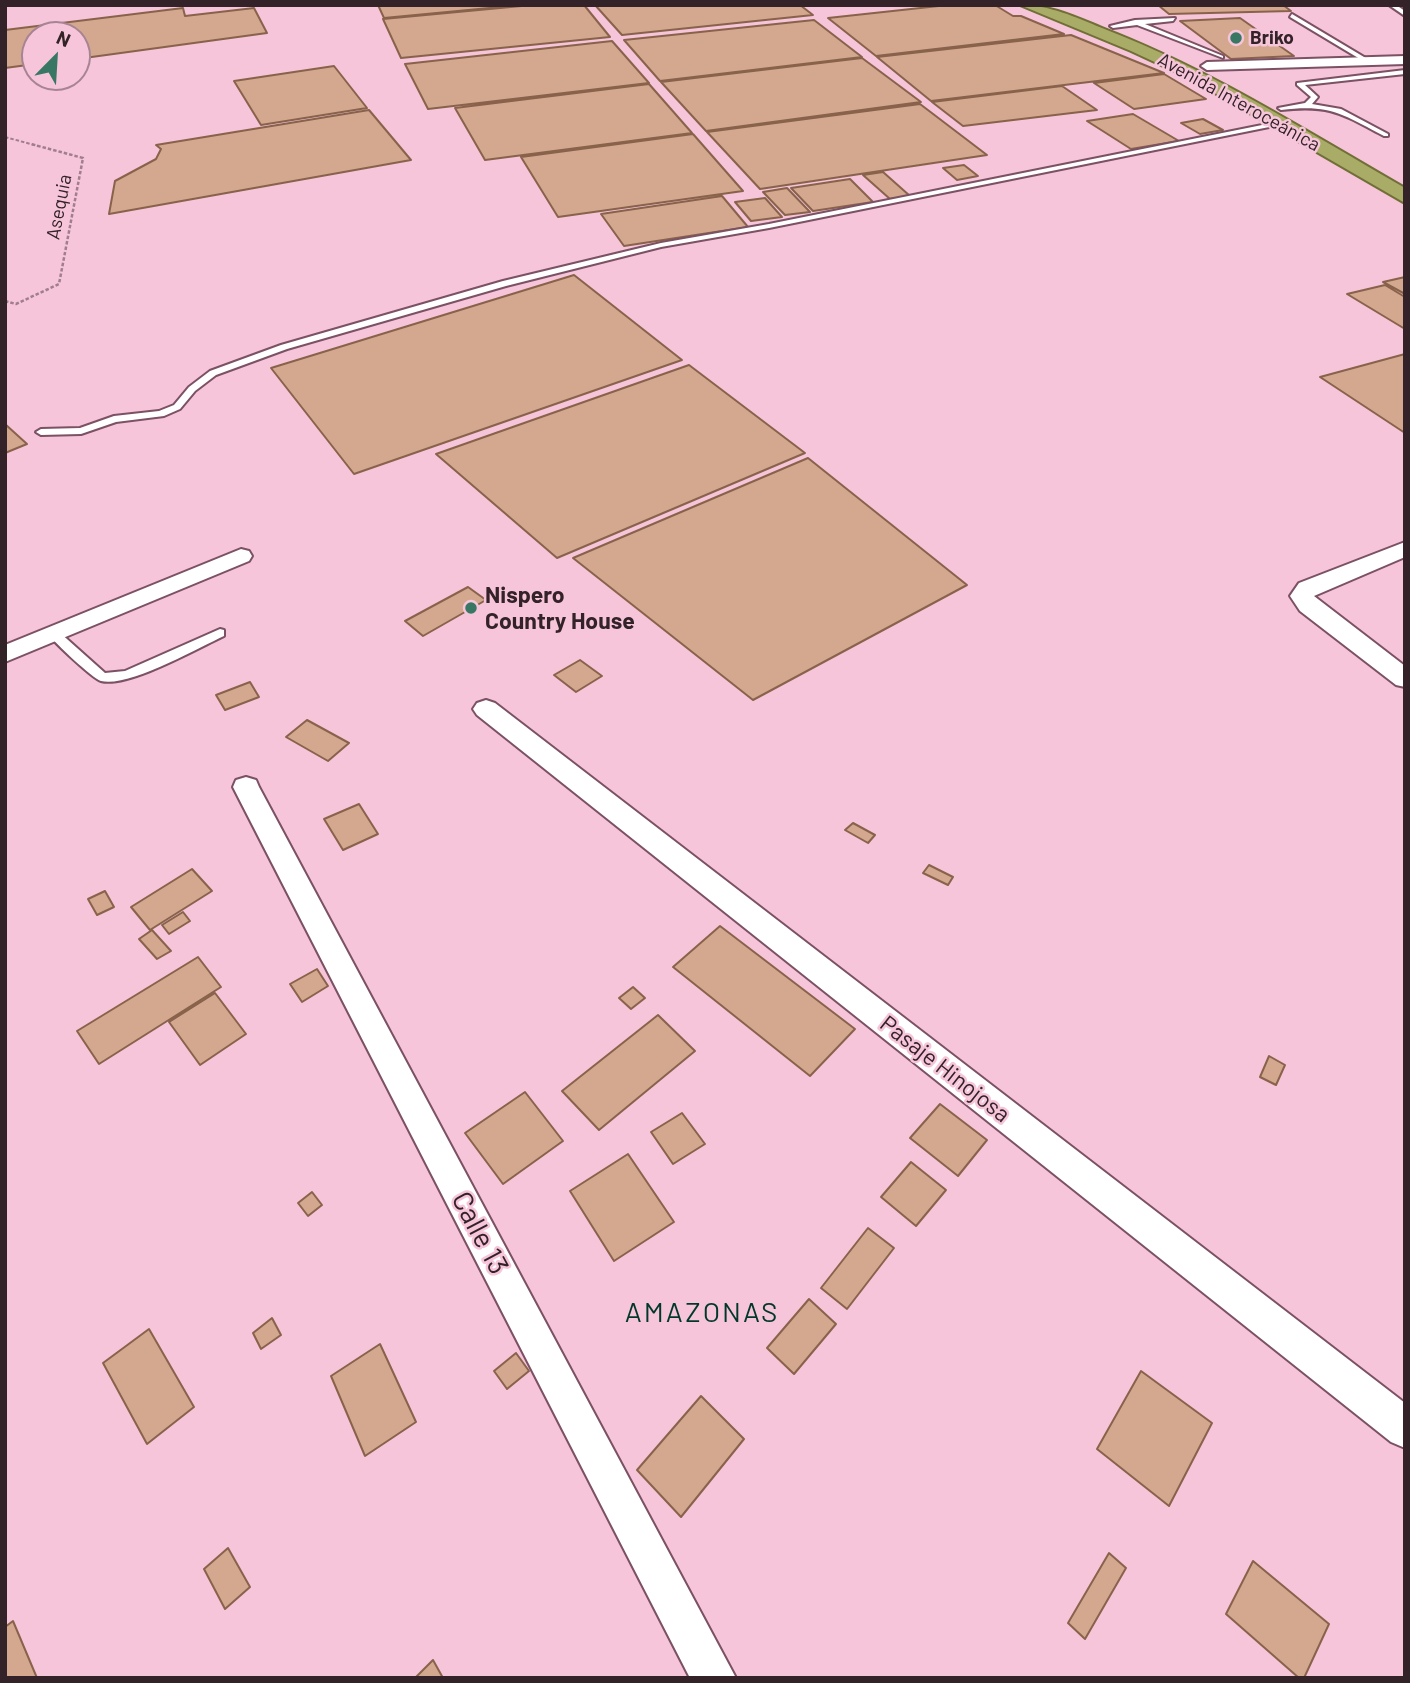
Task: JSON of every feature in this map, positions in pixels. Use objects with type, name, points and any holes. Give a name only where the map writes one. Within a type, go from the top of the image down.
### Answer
[{"type":"highway","name":"Avenida Interoceánica","points":[[1028,5],[1165,59],[1405,180]]},
{"type":"highway","name":"Avenida Interoceánica","points":[[1054,5],[1214,62],[1281,116],[1405,197]]},
{"type":"street","points":[[1214,62],[1405,60]]},
{"type":"street","points":[[1405,549],[1307,588],[1302,596],[1308,606],[1405,679]]},
{"type":"street","points":[[5,654],[241,556]]},
{"type":"street","name":"Pasaje Hinojosa","points":[[486,709],[1405,1428]]},
{"type":"street","name":"Calle 13","points":[[246,787],[714,1678]]},
{"type":"lane","points":[[1392,5],[1405,13]]},
{"type":"lane","points":[[1292,16],[1367,61]]},
{"type":"lane","points":[[1113,26],[1173,19]]},
{"type":"lane","points":[[1135,22],[1214,62]]},
{"type":"lane","points":[[1386,135],[1315,97],[1299,84],[1405,72]]},
{"type":"lane","points":[[41,432],[81,432],[114,419],[161,414],[177,407],[192,389],[213,373],[251,358],[503,284],[649,248],[1281,116],[1307,105],[1315,97]]},
{"type":"lane","points":[[1307,105],[1339,110]]},
{"type":"lane","points":[[54,634],[102,677],[113,678],[128,675],[220,633]]},
{"type":"path","name":"Asequia","points":[[5,137],[83,158],[59,284],[16,304],[5,301]]},
{"type":"building","points":[[378,5],[521,5],[384,18]]},
{"type":"building","points":[[532,5],[584,5],[610,37],[401,58],[383,19]]},
{"type":"building","points":[[595,5],[800,5],[813,15],[622,35]]},
{"type":"building","points":[[948,5],[995,5],[1013,16],[1021,16],[1064,34],[876,56],[828,18]]},
{"type":"building","points":[[1158,5],[1283,5],[1291,11],[1169,14]]},
{"type":"building","points":[[183,8],[185,16],[254,8],[267,33],[91,57],[91,21],[78,21]]},
{"type":"building","name":"Briko","points":[[1240,18],[1294,56],[1231,59],[1180,21]]},
{"type":"building","points":[[814,20],[862,57],[660,81],[624,40]]},
{"type":"building","points":[[21,28],[21,66],[5,68],[5,30]]},
{"type":"building","points":[[1071,35],[1164,73],[931,101],[877,57]]},
{"type":"building","points":[[612,41],[649,83],[428,109],[405,64]]},
{"type":"building","points":[[862,58],[921,102],[706,131],[661,82]]},
{"type":"building","points":[[334,66],[367,108],[261,125],[234,81]]},
{"type":"building","points":[[1164,74],[1206,99],[1134,109],[1094,83]]},
{"type":"building","points":[[649,84],[692,133],[485,160],[455,108]]},
{"type":"building","points":[[1062,86],[1097,110],[963,126],[932,102]]},
{"type":"building","points":[[920,104],[987,155],[760,189],[707,132]]},
{"type":"building","points":[[369,110],[411,160],[109,214],[115,181],[156,159],[161,149],[156,145]]},
{"type":"building","points":[[1133,114],[1179,141],[1131,149],[1087,121]]},
{"type":"building","points":[[1203,119],[1223,130],[1200,134],[1181,123]]},
{"type":"building","points":[[693,134],[743,191],[558,217],[521,157]]},
{"type":"building","points":[[964,165],[978,176],[957,180],[943,168]]},
{"type":"building","points":[[883,172],[910,196],[890,199],[863,175]]},
{"type":"building","points":[[850,179],[873,202],[813,211],[791,188]]},
{"type":"building","points":[[787,188],[810,212],[785,215],[763,192]]},
{"type":"building","points":[[722,196],[748,227],[624,246],[601,214]]},
{"type":"building","points":[[765,198],[782,217],[751,221],[735,202]]},
{"type":"building","points":[[574,275],[682,360],[354,474],[271,368]]},
{"type":"building","points":[[1405,277],[1405,294],[1383,282]]},
{"type":"building","points":[[1385,285],[1405,297],[1405,329],[1347,294]]},
{"type":"building","points":[[1405,354],[1405,433],[1320,377]]},
{"type":"building","points":[[689,365],[805,453],[557,558],[436,454]]},
{"type":"building","points":[[5,424],[27,444],[5,453]]},
{"type":"building","points":[[808,458],[967,585],[753,700],[573,558]]},
{"type":"building","points":[[468,587],[486,600],[423,636],[405,621]]},
{"type":"building","points":[[580,660],[602,676],[576,692],[554,675]]},
{"type":"building","points":[[250,682],[259,697],[225,710],[216,695]]},
{"type":"building","points":[[307,720],[349,743],[328,761],[286,737]]},
{"type":"building","points":[[359,804],[378,834],[343,850],[324,819]]},
{"type":"building","points":[[853,823],[875,835],[868,843],[845,830]]},
{"type":"building","points":[[929,865],[953,877],[948,885],[923,873]]},
{"type":"building","points":[[192,869],[212,891],[150,930],[131,907]]},
{"type":"building","points":[[105,891],[114,907],[97,915],[88,899]]},
{"type":"building","points":[[183,912],[190,921],[169,934],[162,925]]},
{"type":"building","points":[[720,926],[855,1029],[810,1076],[673,967]]},
{"type":"building","points":[[152,930],[171,951],[157,959],[139,939]]},
{"type":"building","points":[[198,957],[221,987],[99,1064],[77,1031]]},
{"type":"building","points":[[317,969],[328,986],[302,1002],[290,984]]},
{"type":"building","points":[[633,987],[645,998],[631,1009],[619,998]]},
{"type":"building","points":[[215,993],[246,1034],[200,1065],[169,1022]]},
{"type":"building","points":[[658,1015],[695,1051],[599,1130],[562,1091]]},
{"type":"building","points":[[1269,1056],[1285,1065],[1276,1085],[1260,1077]]},
{"type":"building","points":[[525,1092],[563,1141],[503,1184],[465,1133]]},
{"type":"building","points":[[940,1104],[987,1140],[958,1176],[910,1138]]},
{"type":"building","points":[[682,1113],[705,1144],[673,1164],[651,1132]]},
{"type":"building","points":[[628,1154],[674,1222],[614,1261],[570,1191]]},
{"type":"building","points":[[911,1162],[946,1190],[916,1226],[881,1197]]},
{"type":"building","points":[[312,1192],[322,1205],[308,1216],[298,1203]]},
{"type":"building","points":[[868,1228],[894,1248],[847,1309],[821,1288]]},
{"type":"building","points":[[809,1299],[836,1324],[794,1374],[767,1348]]},
{"type":"building","points":[[272,1318],[281,1335],[261,1349],[253,1333]]},
{"type":"building","points":[[149,1329],[194,1407],[147,1444],[103,1363]]},
{"type":"building","points":[[380,1344],[416,1422],[365,1456],[331,1376]]},
{"type":"building","points":[[516,1353],[529,1371],[507,1389],[494,1371]]},
{"type":"building","points":[[1141,1371],[1212,1423],[1169,1506],[1097,1449]]},
{"type":"building","points":[[701,1396],[744,1439],[681,1517],[637,1470]]},
{"type":"building","points":[[228,1548],[250,1587],[225,1609],[204,1569]]},
{"type":"building","points":[[1109,1553],[1126,1568],[1085,1639],[1068,1623]]},
{"type":"building","points":[[1253,1561],[1329,1624],[1304,1678],[1299,1678],[1226,1614]]},
{"type":"building","points":[[13,1621],[37,1678],[5,1678],[5,1627]]},
{"type":"building","points":[[433,1660],[443,1678],[415,1678]]},
{"type":"place","name":"Briko","points":[[1236,38]]},
{"type":"place","name":"Nispero Country House","points":[[471,608]]},
{"type":"district","name":"AMAZONAS","points":[[702,1313]]}]
